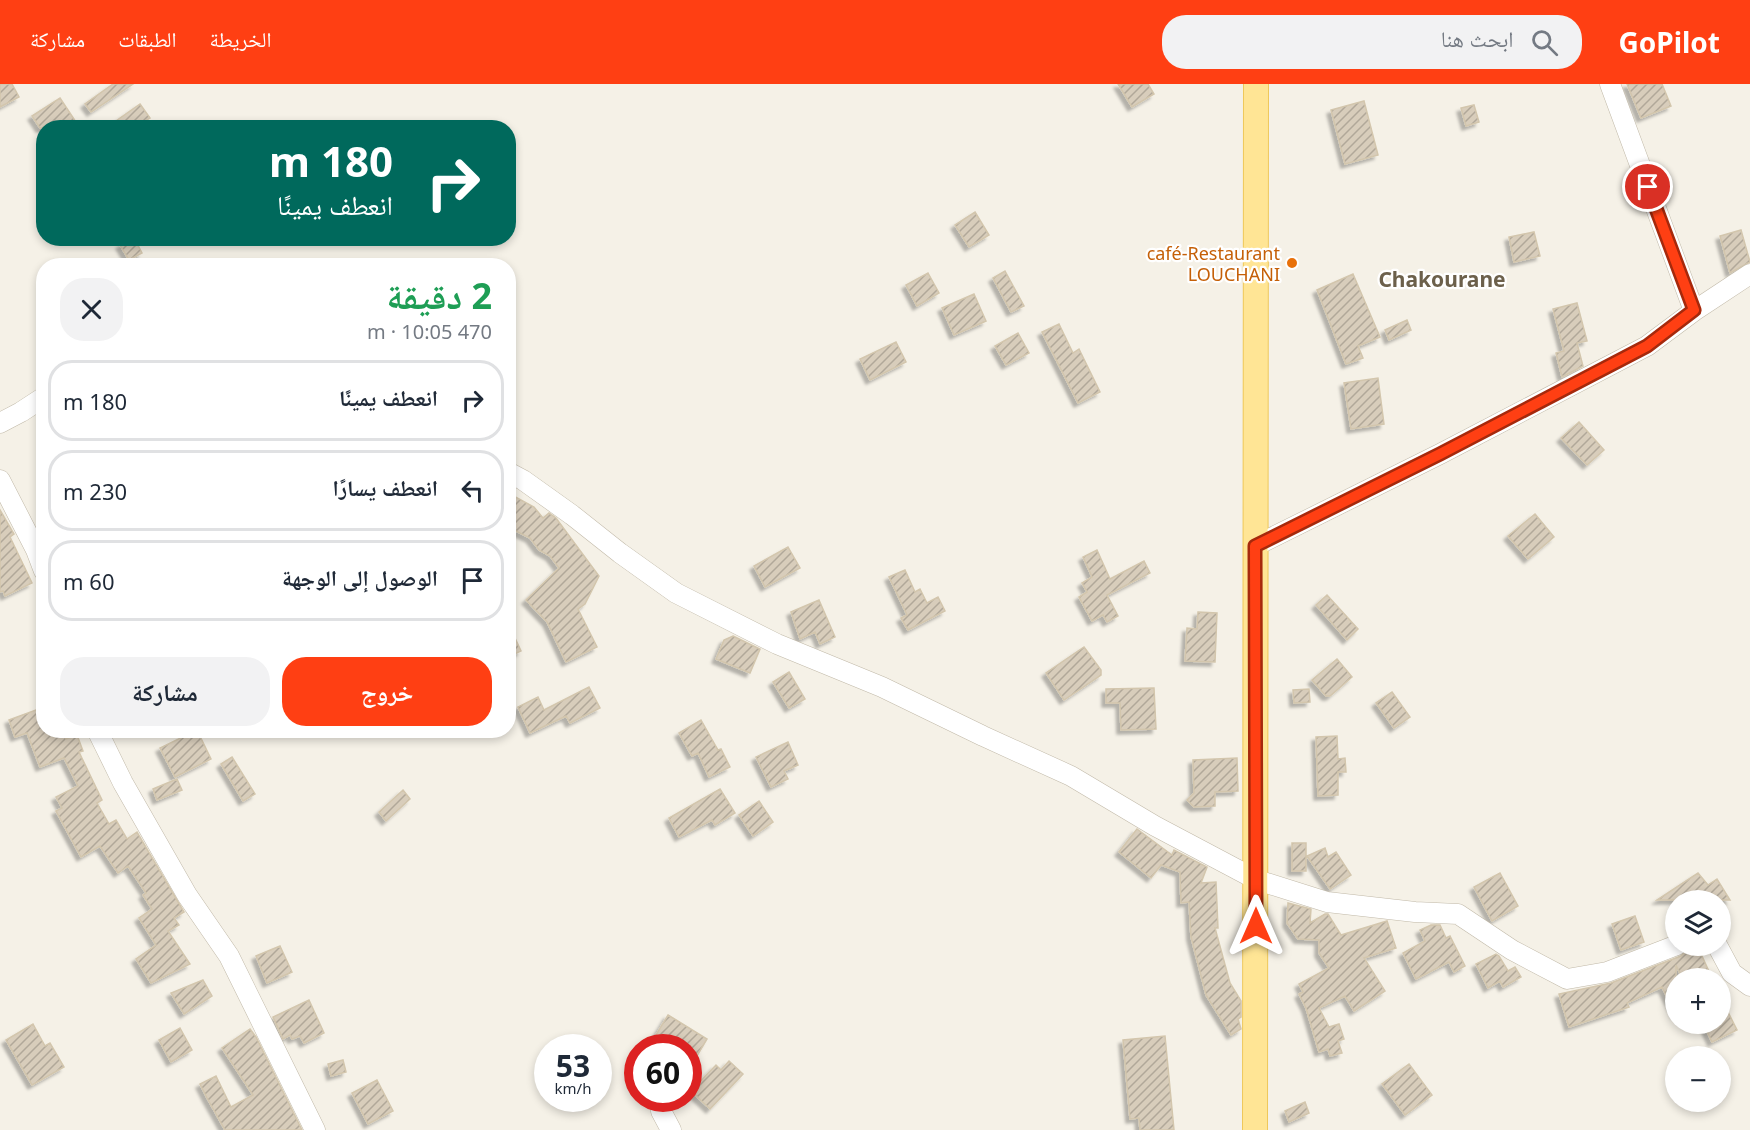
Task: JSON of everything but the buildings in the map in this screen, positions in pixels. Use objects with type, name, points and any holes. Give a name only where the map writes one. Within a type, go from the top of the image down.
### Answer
[{"type":"main road","points":[[1255,1130],[1256,84]]},
{"type":"street","points":[[1610,84],[1694,310]]},
{"type":"street","points":[[1255,546],[1440,454],[1647,346],[1694,310],[1750,274]]},
{"type":"street","points":[[0,423],[36,402]]},
{"type":"street","points":[[516,476],[676,593],[777,644],[882,687],[1071,776],[1155,826],[1257,880],[1327,902],[1415,912],[1458,914],[1512,950],[1567,979],[1607,972],[1665,950]]},
{"type":"street","points":[[0,480],[36,550]]},
{"type":"street","points":[[101,738],[123,783],[188,895],[230,956],[315,1130]]},
{"type":"street","points":[[1723,956],[1732,973],[1750,986]]},
{"type":"street","points":[[662,1112],[671,1130]]},
{"type":"place","name":"café-Restaurant LOUCHANI","points":[[1292,263]]},
{"type":"district","name":"Chakourane","points":[[1442,279]]},
{"type":"route","points":[[1256,926],[1255,546],[1440,454],[1647,346],[1694,310],[1648,187]]}]
